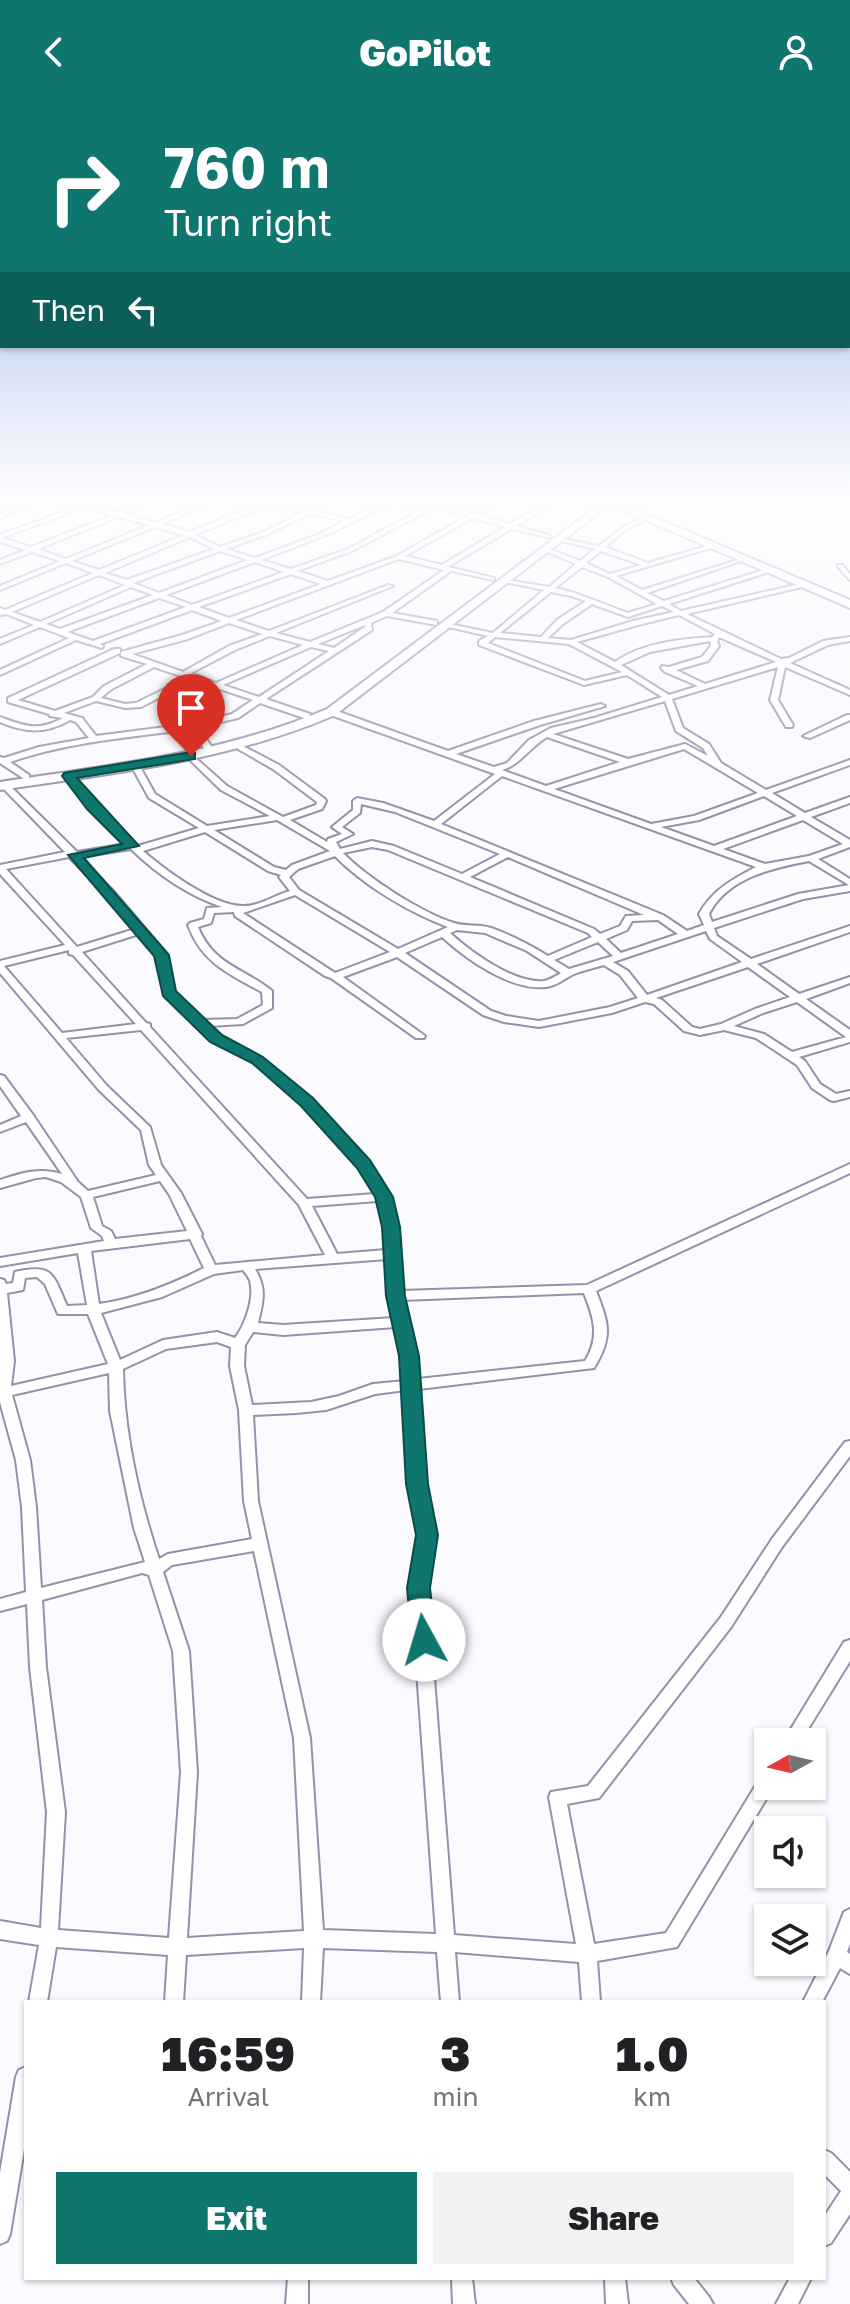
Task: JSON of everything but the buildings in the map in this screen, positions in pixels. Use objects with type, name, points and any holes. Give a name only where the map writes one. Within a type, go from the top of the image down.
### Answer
[{"type":"main road","points":[[2,784],[191,756],[279,736],[331,712],[464,605]]},
{"type":"main road","points":[[2,784],[26,777],[208,748],[256,736],[307,716],[340,696],[439,624]]},
{"type":"street","points":[[0,642],[85,605]]},
{"type":"street","points":[[59,632],[130,605]]},
{"type":"street","points":[[183,605],[311,646],[333,650]]},
{"type":"street","points":[[92,644],[201,605]]},
{"type":"street","points":[[0,705],[121,653],[268,605]]},
{"type":"street","points":[[192,678],[186,673],[204,662],[343,605]]},
{"type":"street","points":[[208,748],[180,703],[246,671],[368,623],[398,605]]},
{"type":"street","points":[[530,605],[482,643],[584,683],[628,673]]},
{"type":"street","points":[[544,638],[560,622],[586,605]]},
{"type":"street","points":[[598,605],[628,615],[659,605]]},
{"type":"street","points":[[667,605],[716,636],[783,661],[850,693]]},
{"type":"street","points":[[571,642],[725,605]]},
{"type":"street","points":[[2,612],[215,688],[307,716]]},
{"type":"street","points":[[386,614],[494,635],[571,642],[616,665],[667,697],[679,729],[706,746],[721,767]]},
{"type":"street","points":[[2,760],[39,749],[193,726],[235,716],[369,628],[368,623]]},
{"type":"street","points":[[616,665],[677,643],[716,636],[729,628]]},
{"type":"street","points":[[705,687],[665,668],[705,659],[715,646],[716,636]]},
{"type":"street","points":[[0,673],[74,638]]},
{"type":"street","points":[[500,774],[494,770],[510,765],[526,747],[548,735],[705,687],[826,643],[850,639]]},
{"type":"street","points":[[783,661],[774,700],[789,725]]},
{"type":"street","points":[[52,714],[96,699],[107,688],[152,665]]},
{"type":"street","points":[[96,699],[125,706],[138,705],[192,678]]},
{"type":"street","points":[[837,686],[850,682]]},
{"type":"street","points":[[0,696],[79,720],[94,739]]},
{"type":"street","points":[[448,754],[537,723],[601,706]]},
{"type":"street","points":[[331,712],[500,774],[563,792],[764,867]]},
{"type":"street","points":[[807,736],[850,717]]},
{"type":"street","points":[[0,719],[34,732],[48,730],[68,718]]},
{"type":"street","points":[[548,735],[628,762]]},
{"type":"street","points":[[545,789],[685,746],[766,791],[850,844]]},
{"type":"street","points":[[0,868],[74,854],[134,848],[206,829],[279,819],[319,807],[322,801],[276,767],[241,747]]},
{"type":"street","points":[[191,756],[224,788],[337,852]]},
{"type":"street","points":[[2,760],[26,777]]},
{"type":"street","points":[[648,826],[696,818],[850,762]]},
{"type":"street","points":[[135,765],[152,796],[271,869],[285,873],[337,852],[380,845],[601,938],[619,956]]},
{"type":"street","points":[[435,824],[500,774]]},
{"type":"street","points":[[68,776],[92,806],[134,848],[208,902],[239,909]]},
{"type":"street","points":[[2,784],[74,854],[162,955],[168,993],[216,1038],[257,1060],[298,1093],[364,1164],[384,1197],[393,1254],[395,1296],[412,1385],[417,1484],[427,1535],[419,1588],[450,2000]]},
{"type":"street","points":[[715,849],[850,800]]},
{"type":"street","points":[[568,973],[530,949],[487,930],[456,927],[419,911],[354,870],[331,841],[349,834],[336,827],[357,811],[357,801],[435,824],[479,846],[508,854],[656,916],[685,934]]},
{"type":"street","points":[[850,844],[811,858],[764,867],[720,893],[704,914],[713,937],[752,962],[850,1037]]},
{"type":"street","points":[[461,878],[508,854]]},
{"type":"street","points":[[811,858],[850,886]]},
{"type":"street","points":[[0,868],[304,1203],[333,1258]]},
{"type":"street","points":[[285,873],[287,884],[296,892],[398,953],[487,1013],[518,1022],[539,1024],[587,1018],[850,929]]},
{"type":"street","points":[[444,933],[472,957],[532,982],[549,983],[568,973],[801,896],[850,886]]},
{"type":"street","points":[[199,1023],[239,1022],[268,1006],[267,991],[213,959],[193,925],[208,921],[210,910],[256,909],[279,896],[296,892]]},
{"type":"street","points":[[239,909],[238,914],[310,964],[335,976],[420,1036]]},
{"type":"street","points":[[546,960],[568,948],[624,928],[629,918],[656,916]]},
{"type":"street","points":[[335,976],[456,927]]},
{"type":"street","points":[[141,930],[0,965],[103,1088],[146,1129],[161,1177],[175,1193],[211,1270]]},
{"type":"street","points":[[605,961],[624,973],[645,999],[658,1002],[688,1029],[700,1032],[724,1027],[759,1011],[850,980]]},
{"type":"street","points":[[60,1036],[146,1026]]},
{"type":"street","points":[[724,1027],[760,1036],[791,1056],[801,1063],[816,1086],[834,1098],[850,1094]]},
{"type":"street","points":[[791,1056],[850,1037]]},
{"type":"street","points":[[1,1080],[81,1191],[97,1228],[107,1234],[111,1244]]},
{"type":"street","points":[[0,1129],[29,1117]]},
{"type":"street","points":[[395,1296],[589,1289],[850,1168]]},
{"type":"street","points":[[0,1184],[34,1172],[62,1176],[81,1191],[161,1177]]},
{"type":"street","points":[[304,1203],[384,1197]]},
{"type":"street","points":[[0,1262],[196,1234]]},
{"type":"street","points":[[84,1249],[94,1312],[116,1367],[117,1411],[141,1528],[181,1651],[189,1772],[174,2000]]},
{"type":"street","points":[[38,2000],[49,1938],[56,1812],[38,1667],[23,1460],[2,1392],[7,1361],[1,1286],[19,1287],[19,1275],[40,1272],[50,1282],[63,1311],[94,1312],[138,1302],[211,1270],[393,1254]]},
{"type":"street","points":[[247,1265],[257,1283],[250,1327],[238,1344],[240,1387],[246,1410],[251,1501],[302,1738],[314,1939],[311,2000]]},
{"type":"street","points":[[246,1410],[317,1409],[342,1403],[373,1389],[589,1365],[604,1344],[602,1324],[589,1289]]},
{"type":"street","points":[[250,1327],[283,1330],[401,1322]]},
{"type":"street","points":[[2,1392],[103,1367],[116,1367],[163,1345],[217,1337],[238,1344]]},
{"type":"street","points":[[591,2000],[587,1954],[557,1797],[593,1793],[614,1768],[726,1622],[769,1554],[850,1446]]},
{"type":"street","points":[[154,1571],[168,1560],[259,1544]]},
{"type":"street","points":[[0,1605],[142,1567],[154,1571]]},
{"type":"street","points":[[800,1728],[850,1647]]},
{"type":"street","points":[[0,1930],[49,1938],[178,1947],[314,1939],[447,1943],[587,1954],[671,1941],[756,1800]]},
{"type":"street","points":[[814,2000],[844,1960],[850,1918]]},
{"type":"street","points":[[0,2234],[24,2089]]},
{"type":"street","points":[[826,2162],[850,2186]]},
{"type":"street","points":[[826,2233],[850,2195]]},
{"type":"street","points":[[297,2304],[298,2280]]},
{"type":"street","points":[[462,2280],[464,2304]]},
{"type":"street","points":[[615,2280],[617,2304]]},
{"type":"street","points":[[683,2280],[702,2304]]},
{"type":"street","points":[[787,2304],[800,2280]]},
{"type":"route","points":[[191,756],[68,776],[92,806],[133,846],[75,855],[162,955],[168,993],[216,1038],[257,1060],[325,1119],[364,1164],[384,1197],[391,1227],[395,1296],[409,1356],[416,1428],[417,1484],[427,1535],[419,1588],[424,1640]]}]
